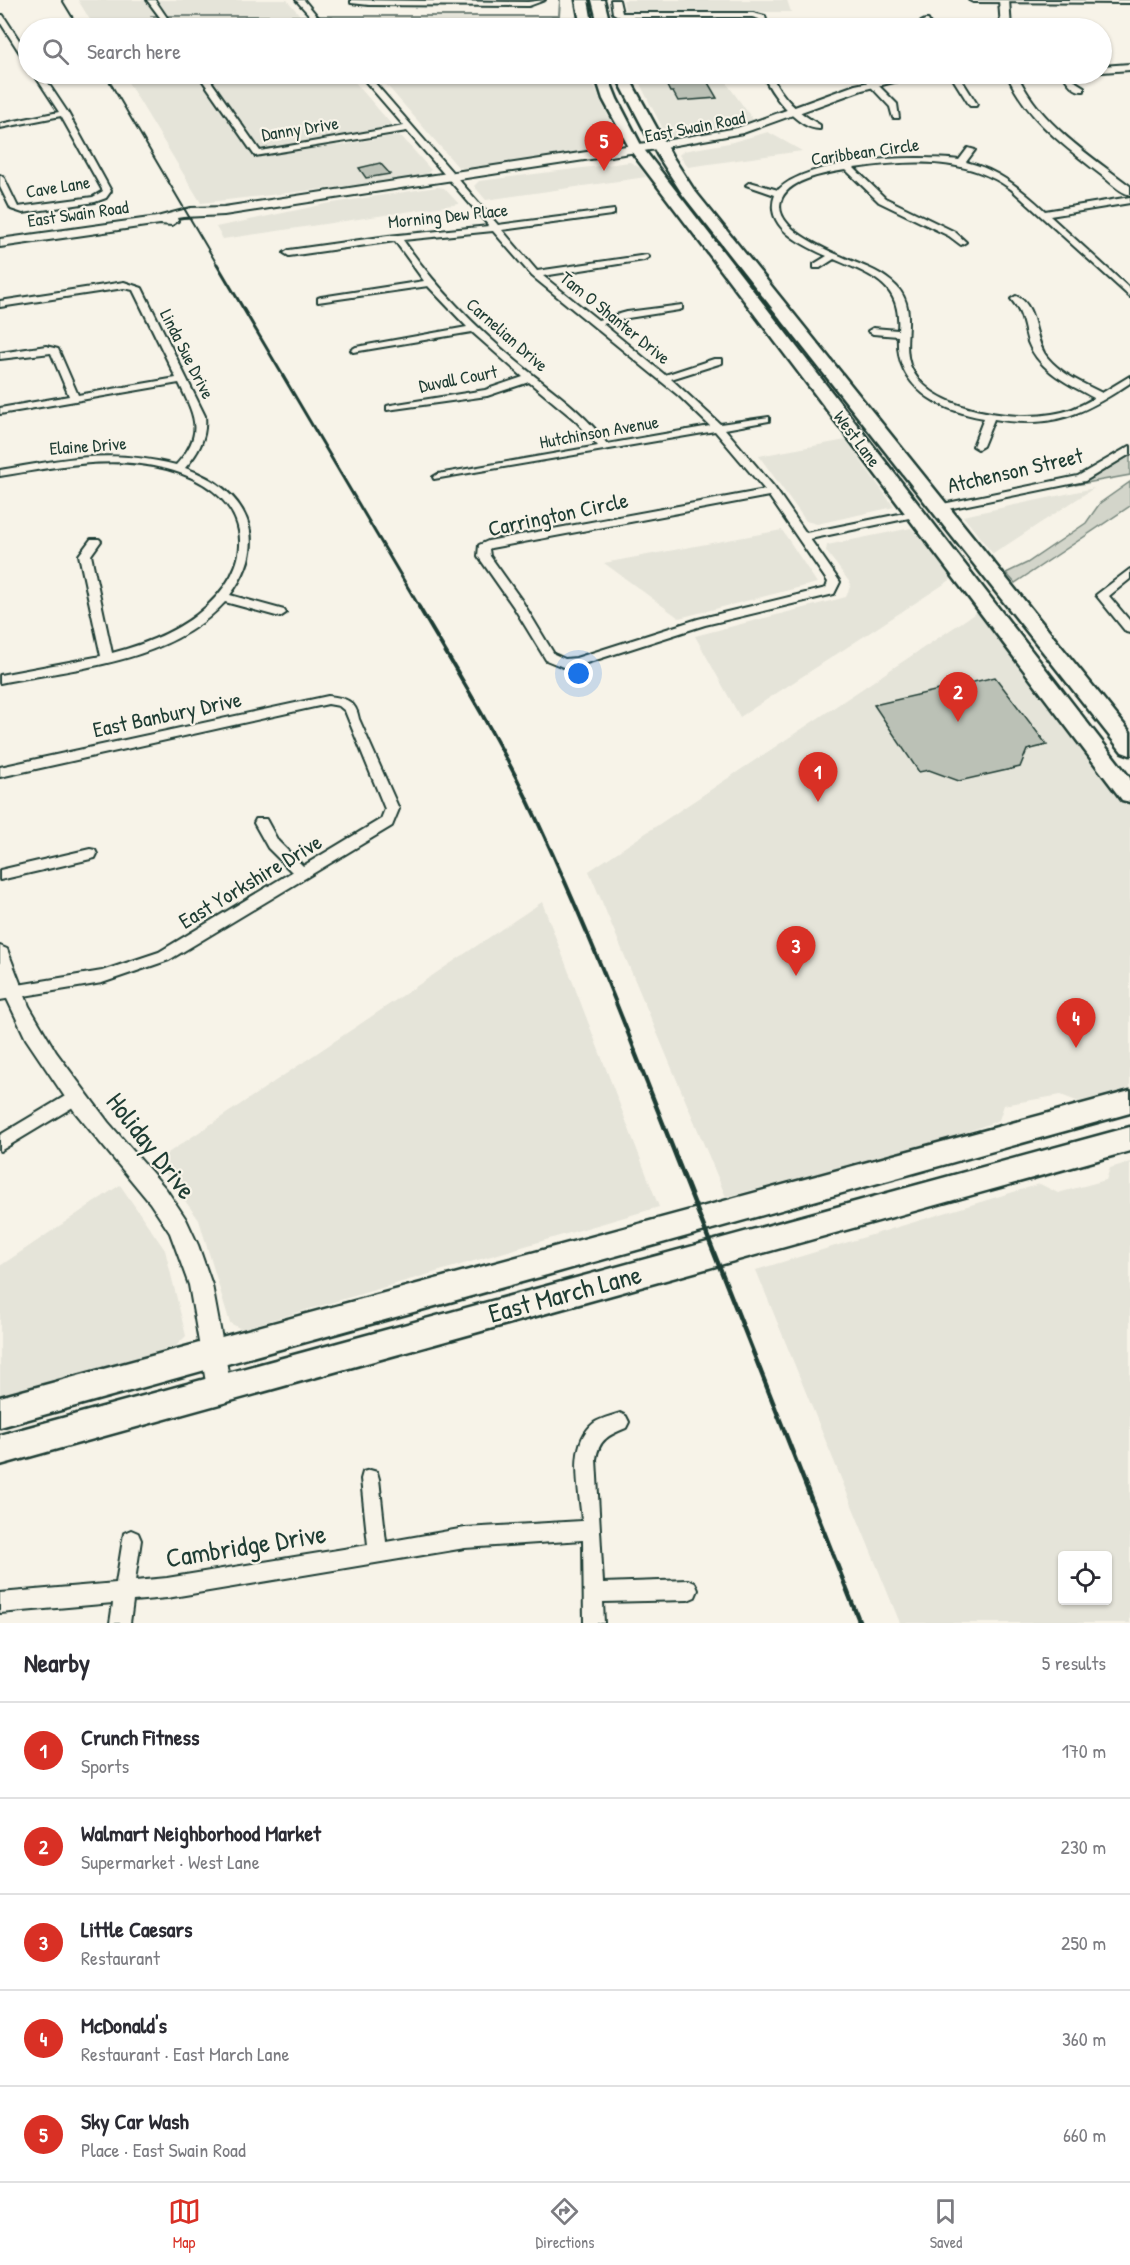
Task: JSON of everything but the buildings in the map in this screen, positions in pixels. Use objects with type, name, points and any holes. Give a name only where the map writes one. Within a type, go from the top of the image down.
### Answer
[{"type":"main road","points":[[582,0],[585,18]]},
{"type":"main road","points":[[598,0],[602,18]]},
{"type":"main road","name":"West Lane","points":[[605,84],[610,99],[639,152],[1130,794]]},
{"type":"main road","name":"West Lane","points":[[626,84],[661,149],[688,192],[1130,747]]},
{"type":"main road","name":"East Swain Road","points":[[0,243],[160,220],[170,222],[210,216],[224,211],[452,178],[470,178],[661,149]]},
{"type":"main road","name":"East March Lane","points":[[0,1412],[1130,1102]]},
{"type":"main road","name":"East March Lane","points":[[0,1450],[1130,1139]]},
{"type":"street","points":[[152,0],[164,18]]},
{"type":"street","points":[[300,0],[315,18]]},
{"type":"street","points":[[615,0],[617,13],[620,15],[760,16],[761,18]]},
{"type":"street","points":[[973,0],[1130,1]]},
{"type":"street","points":[[354,1],[539,2]]},
{"type":"street","points":[[1004,1],[1005,18]]},
{"type":"street","points":[[0,17],[18,44]]},
{"type":"street","points":[[1112,68],[1130,67]]},
{"type":"street","points":[[0,126],[64,113],[45,84]]},
{"type":"street","name":"Danny Drive","points":[[209,84],[260,155],[409,128]]},
{"type":"street","name":"Tam O Shanter Drive","points":[[372,84],[535,274],[594,324],[665,378],[718,428],[771,492],[834,582],[830,591]]},
{"type":"street","points":[[772,84],[775,91],[795,112],[817,127]]},
{"type":"street","name":"East Swain Road","points":[[661,149],[705,146],[761,132],[794,118],[795,112],[843,92],[870,84]]},
{"type":"street","points":[[874,84],[894,106],[896,116]]},
{"type":"street","points":[[960,84],[973,104]]},
{"type":"street","points":[[1017,84],[1023,98],[1048,124],[1130,192]]},
{"type":"street","points":[[1075,84],[1081,89]]},
{"type":"street","name":"Cave Lane","points":[[0,178],[11,204],[19,210],[103,196],[106,189],[64,113]]},
{"type":"street","points":[[961,163],[971,150]]},
{"type":"street","name":"Caribbean Circle","points":[[781,194],[793,184],[812,175],[849,168],[913,159],[961,163],[1007,182],[1130,294]]},
{"type":"street","points":[[849,168],[882,200],[952,234],[961,242]]},
{"type":"street","points":[[750,185],[781,194],[776,210],[782,224],[800,239],[874,274],[893,288],[904,306],[904,359],[909,373],[918,383],[946,402],[989,418],[1019,420],[1054,417],[1083,408],[1130,379]]},
{"type":"street","points":[[1047,217],[1130,200]]},
{"type":"street","points":[[1047,217],[1130,208]]},
{"type":"street","name":"Morning Dew Place","points":[[289,253],[397,238],[440,236],[611,212]]},
{"type":"street","name":"Carnelian Drive","points":[[397,238],[429,283],[473,329],[580,420],[604,447]]},
{"type":"street","points":[[816,266],[834,255]]},
{"type":"street","points":[[535,274],[644,257]]},
{"type":"street","points":[[321,300],[429,283]]},
{"type":"street","name":"Linda Sue Drive","points":[[0,304],[132,286],[137,288],[200,416],[201,430],[195,449],[178,469]]},
{"type":"street","points":[[1016,299],[1027,313],[1033,339],[1042,358],[1061,375],[1101,397]]},
{"type":"street","points":[[594,324],[627,315],[679,307]]},
{"type":"street","points":[[356,350],[473,329]]},
{"type":"street","points":[[873,331],[904,333]]},
{"type":"street","points":[[0,356],[50,350],[56,352],[75,399]]},
{"type":"street","points":[[665,378],[717,361]]},
{"type":"street","name":"Duvall Court","points":[[391,408],[487,393],[530,378]]},
{"type":"street","points":[[0,411],[181,380]]},
{"type":"street","points":[[978,446],[989,418]]},
{"type":"street","name":"Hutchinson Avenue","points":[[438,477],[765,419]]},
{"type":"street","name":"Atchenson Street","points":[[938,508],[1081,479],[1130,449]]},
{"type":"street","name":"Elaine Drive","points":[[0,473],[102,458],[146,461],[178,469],[215,486],[230,500],[241,517],[246,537],[244,557],[233,584],[198,621],[177,634],[142,648],[0,679]]},
{"type":"street","name":"Carrington Circle","points":[[771,492],[490,543],[483,548],[482,552],[550,657],[563,663],[577,662],[702,622],[830,591]]},
{"type":"street","points":[[801,537],[915,514]]},
{"type":"street","points":[[95,541],[85,555],[106,657]]},
{"type":"street","points":[[1130,573],[1102,595],[1130,629]]},
{"type":"street","points":[[222,597],[280,613]]},
{"type":"street","name":"East Banbury Drive","points":[[0,772],[328,700],[343,702]]},
{"type":"street","name":"East Yorkshire Drive","points":[[7,993],[102,977],[145,964],[178,948],[387,822],[392,812],[389,800],[353,719],[351,708],[343,702]]},
{"type":"street","points":[[261,823],[265,837],[303,874]]},
{"type":"street","points":[[0,875],[90,854]]},
{"type":"street","name":"Holiday Drive","points":[[0,954],[7,993],[77,1096],[163,1203],[178,1226],[197,1270],[219,1388]]},
{"type":"street","points":[[0,1144],[77,1096]]},
{"type":"street","points":[[594,1623],[592,1530],[587,1460],[589,1443],[601,1429],[620,1422]]},
{"type":"street","points":[[370,1479],[378,1552]]},
{"type":"street","name":"Cambridge Drive","points":[[0,1603],[198,1583],[465,1538],[592,1530]]},
{"type":"street","name":"Cambridge Drive","points":[[123,1591],[132,1540]]},
{"type":"street","points":[[593,1593],[688,1590]]},
{"type":"street","points":[[120,1623],[123,1591]]},
{"type":"shaded area","points":[[78,0],[287,0],[302,18],[89,18]]},
{"type":"shaded area","points":[[623,0],[787,0],[791,12],[625,12]]},
{"type":"shaded area","points":[[326,16],[579,16],[579,18],[328,18]]},
{"type":"shaded area","points":[[129,84],[357,84],[391,124],[387,127],[331,137],[337,146],[392,136],[402,137],[431,170],[425,175],[366,184],[201,203]]},
{"type":"shaded area","points":[[386,84],[593,84],[622,145],[619,148],[467,169],[458,167]]},
{"type":"shaded area","points":[[640,84],[728,84],[754,121],[719,131],[676,139],[667,137]]},
{"type":"shaded area","points":[[768,132],[802,151],[688,167],[679,155],[683,151],[729,143]]},
{"type":"shaded area","points":[[630,162],[640,168],[646,177],[486,200],[474,186],[479,181]]},
{"type":"shaded area","points":[[437,187],[444,188],[459,204],[223,239],[216,227],[326,204]]},
{"type":"shaded area","points":[[846,440],[894,507],[817,524],[806,521],[759,456]]},
{"type":"shaded area","points":[[1130,455],[1130,475],[1075,485],[1091,479]]},
{"type":"shaded area","points":[[1130,482],[1130,506],[1015,583],[1006,573],[1027,563],[1086,523],[1100,503]]},
{"type":"shaded area","points":[[1094,488],[993,554],[963,516]]},
{"type":"shaded area","points":[[911,528],[955,577],[740,717],[695,636],[846,597],[851,584],[826,551],[827,545]]},
{"type":"shaded area","points":[[782,530],[817,583],[679,618],[604,563]]},
{"type":"shaded area","points":[[980,610],[1130,805],[1130,1088],[1079,1102],[1061,1095],[1004,1105],[999,1120],[946,1140],[726,1197],[589,871]]},
{"type":"shaded area","points":[[542,902],[659,1207],[241,1329],[230,1323],[199,1220],[156,1161]]},
{"type":"shaded area","points":[[1130,1162],[1130,1623],[900,1623],[756,1270],[1040,1184],[1058,1193],[1106,1180],[1110,1168]]},
{"type":"shaded area","points":[[120,1185],[165,1250],[186,1336],[174,1348],[0,1395],[0,1266]]},
{"type":"waterway","points":[[151,16],[559,16],[560,0]]},
{"type":"railway","points":[[62,0],[73,18]]},
{"type":"railway","points":[[111,84],[218,266]]},
{"type":"railway","points":[[217,264],[420,608]]},
{"type":"railway","points":[[419,607],[515,774],[556,861],[635,1051]]},
{"type":"railway","points":[[634,1050],[860,1623]]},
{"type":"place","name":"Sky Car Wash","points":[[604,171]]},
{"type":"place","name":"Walmart Neighborhood Market","points":[[958,722]]},
{"type":"place","name":"Crunch Fitness","points":[[818,802]]},
{"type":"place","name":"Little Caesars","points":[[796,976]]},
{"type":"place","name":"McDonald's","points":[[1076,1048]]}]
